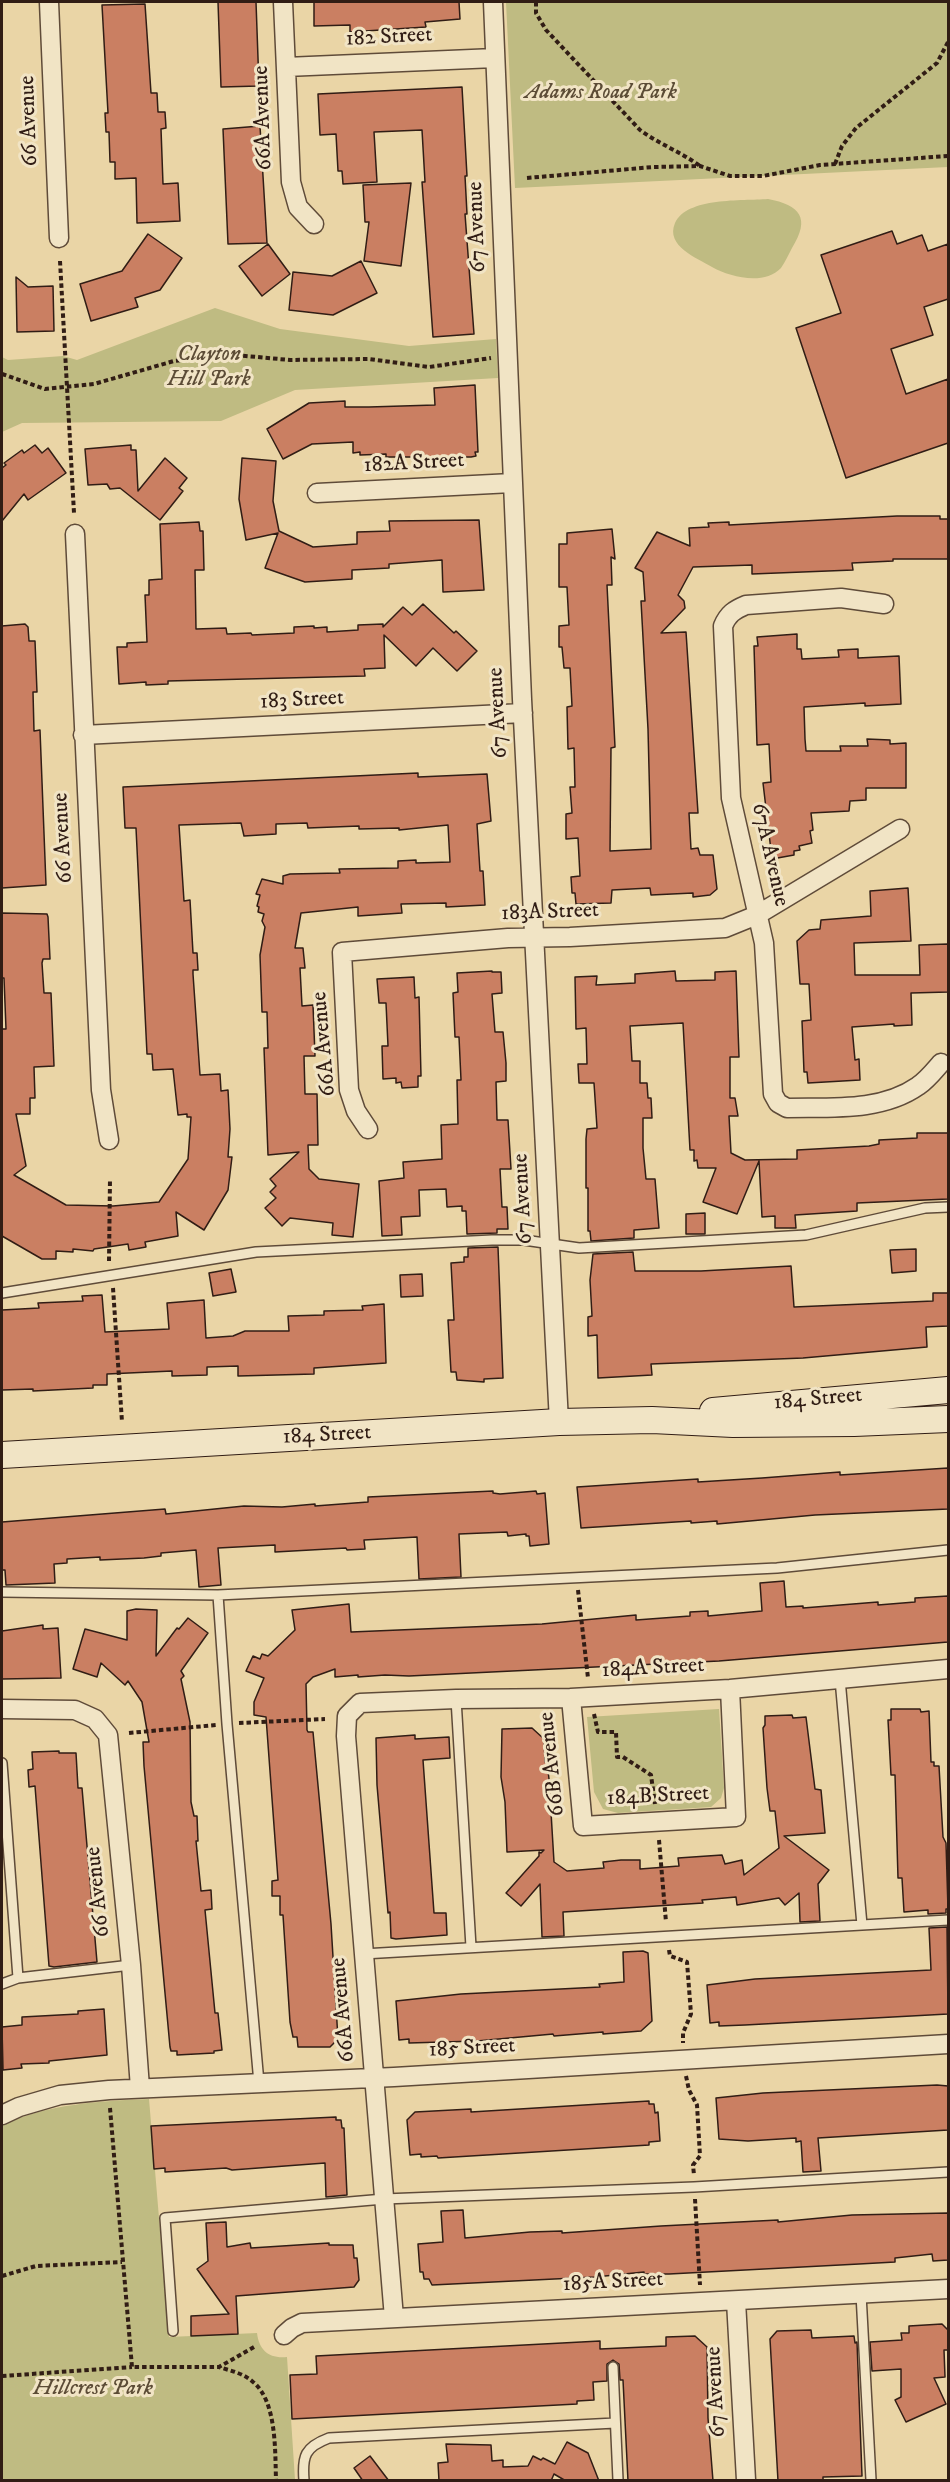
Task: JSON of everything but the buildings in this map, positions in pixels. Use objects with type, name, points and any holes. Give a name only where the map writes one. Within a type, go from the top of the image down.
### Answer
[{"type":"main road","name":"184 Street","points":[[652,1420],[741,1407],[948,1390]]},
{"type":"main road","name":"184 Street","points":[[2,1455],[558,1422],[652,1420],[733,1424],[886,1423],[948,1419]]},
{"type":"street","name":"66 Avenue","points":[[49,2],[59,238]]},
{"type":"street","name":"66A Avenue","points":[[283,2],[291,182],[298,207],[314,224]]},
{"type":"street","name":"67 Avenue","points":[[493,2],[512,483],[558,1422]]},
{"type":"street","name":"182 Street","points":[[286,67],[495,58]]},
{"type":"street","name":"182A Street","points":[[317,493],[512,483]]},
{"type":"street","name":"66 Avenue","points":[[75,534],[101,1090],[109,1140]]},
{"type":"street","name":"67A Avenue","points":[[884,604],[841,598],[746,605],[727,616],[723,626],[731,798],[767,963],[773,1094],[778,1103],[787,1108],[858,1107],[903,1094],[918,1086],[941,1063]]},
{"type":"street","name":"183 Street","points":[[83,735],[523,713]]},
{"type":"street","points":[[757,915],[900,830]]},
{"type":"street","name":"183A Street","points":[[342,952],[508,938],[714,929],[736,925],[757,915]]},
{"type":"street","name":"66A Avenue","points":[[342,952],[349,1090],[356,1111],[369,1129]]},
{"type":"street","name":"184A Street","points":[[360,1703],[571,1698],[730,1689],[948,1669]]},
{"type":"street","name":"184B Street","points":[[583,1826],[736,1817],[730,1689]]},
{"type":"street","name":"66B Avenue","points":[[571,1698],[583,1826]]},
{"type":"street","name":"66A Avenue","points":[[360,1703],[347,1716],[346,1736],[394,2318]]},
{"type":"street","name":"66 Avenue","points":[[2,1709],[75,1710],[96,1719],[108,1736],[140,2088]]},
{"type":"street","name":"185 Street","points":[[2,2115],[19,2107],[60,2095],[140,2088],[374,2078],[948,2044]]},
{"type":"street","name":"185A Street","points":[[284,2335],[302,2323],[948,2289]]},
{"type":"street","name":"67 Avenue","points":[[736,2301],[746,2481]]},
{"type":"lane","points":[[2,1293],[256,1252],[492,1240],[550,1243],[579,1248],[806,1235],[926,1208],[948,1207]]},
{"type":"lane","points":[[2,1592],[218,1595],[777,1568],[948,1550]]},
{"type":"lane","points":[[218,1595],[227,1724],[259,2083]]},
{"type":"lane","points":[[840,1679],[862,1925]]},
{"type":"lane","points":[[456,1699],[471,1947]]},
{"type":"lane","points":[[2,1763],[18,1978]]},
{"type":"lane","points":[[363,1953],[948,1920]]},
{"type":"lane","points":[[2,1984],[18,1978],[130,1965]]},
{"type":"lane","points":[[173,2331],[165,2218],[384,2199],[694,2187],[948,2172]]},
{"type":"lane","points":[[861,2294],[871,2481]]},
{"type":"lane","points":[[613,2367],[618,2481]]},
{"type":"lane","points":[[304,2481],[303,2463],[307,2452],[315,2443],[329,2438],[615,2423]]},
{"type":"path","points":[[536,2],[536,13],[546,30],[640,130],[658,143],[690,158],[700,166]]},
{"type":"path","points":[[834,164],[842,146],[856,128],[937,63],[948,42]]},
{"type":"path","points":[[527,178],[653,167],[700,166],[730,176],[763,176],[820,165],[948,156]]},
{"type":"path","points":[[60,261],[74,513]]},
{"type":"path","points":[[2,374],[45,389],[94,384],[174,361],[235,355],[290,360],[369,359],[429,367],[495,358]]},
{"type":"path","points":[[109,1261],[110,1179]]},
{"type":"path","points":[[113,1286],[122,1422]]},
{"type":"path","points":[[578,1589],[588,1678]]},
{"type":"path","points":[[589,1709],[594,1713],[598,1732],[616,1732],[617,1757],[623,1757],[651,1775],[656,1813]]},
{"type":"path","points":[[236,1724],[325,1719]]},
{"type":"path","points":[[129,1733],[219,1725]]},
{"type":"path","points":[[659,1836],[667,1929]]},
{"type":"path","points":[[669,1946],[670,1956],[687,1962],[691,2014],[683,2033],[684,2047]]},
{"type":"path","points":[[685,2071],[689,2090],[697,2105],[700,2156],[693,2165],[694,2176]]},
{"type":"path","points":[[110,2102],[132,2367]]},
{"type":"path","points":[[695,2197],[700,2285]]},
{"type":"path","points":[[2,2276],[36,2266],[122,2262]]},
{"type":"path","points":[[219,2367],[254,2347]]},
{"type":"path","points":[[2,2376],[132,2367],[219,2367],[240,2373],[255,2382],[266,2397],[272,2422],[276,2481]]},
{"type":"green space","name":"Adams Road Park","points":[[506,2],[948,2],[948,167],[515,188]]},
{"type":"green space","points":[[768,199],[795,209],[801,221],[798,238],[781,268],[774,274],[747,278],[728,274],[691,255],[678,245],[674,238],[675,223],[681,215],[691,209],[716,202]]},
{"type":"green space","name":"Clayton Hill Park","points":[[215,308],[280,329],[409,346],[496,339],[498,378],[295,390],[221,421],[22,423],[2,432],[2,357],[8,360],[63,356],[77,360]]},
{"type":"green space","points":[[719,1709],[724,1788],[721,1798],[711,1807],[618,1813],[603,1809],[594,1792],[587,1717]]},
{"type":"green space","name":"Hillcrest Park","points":[[149,2099],[169,2337],[257,2333],[260,2344],[266,2352],[270,2355],[287,2357],[295,2480],[2,2480],[2,2125],[56,2108]]}]
